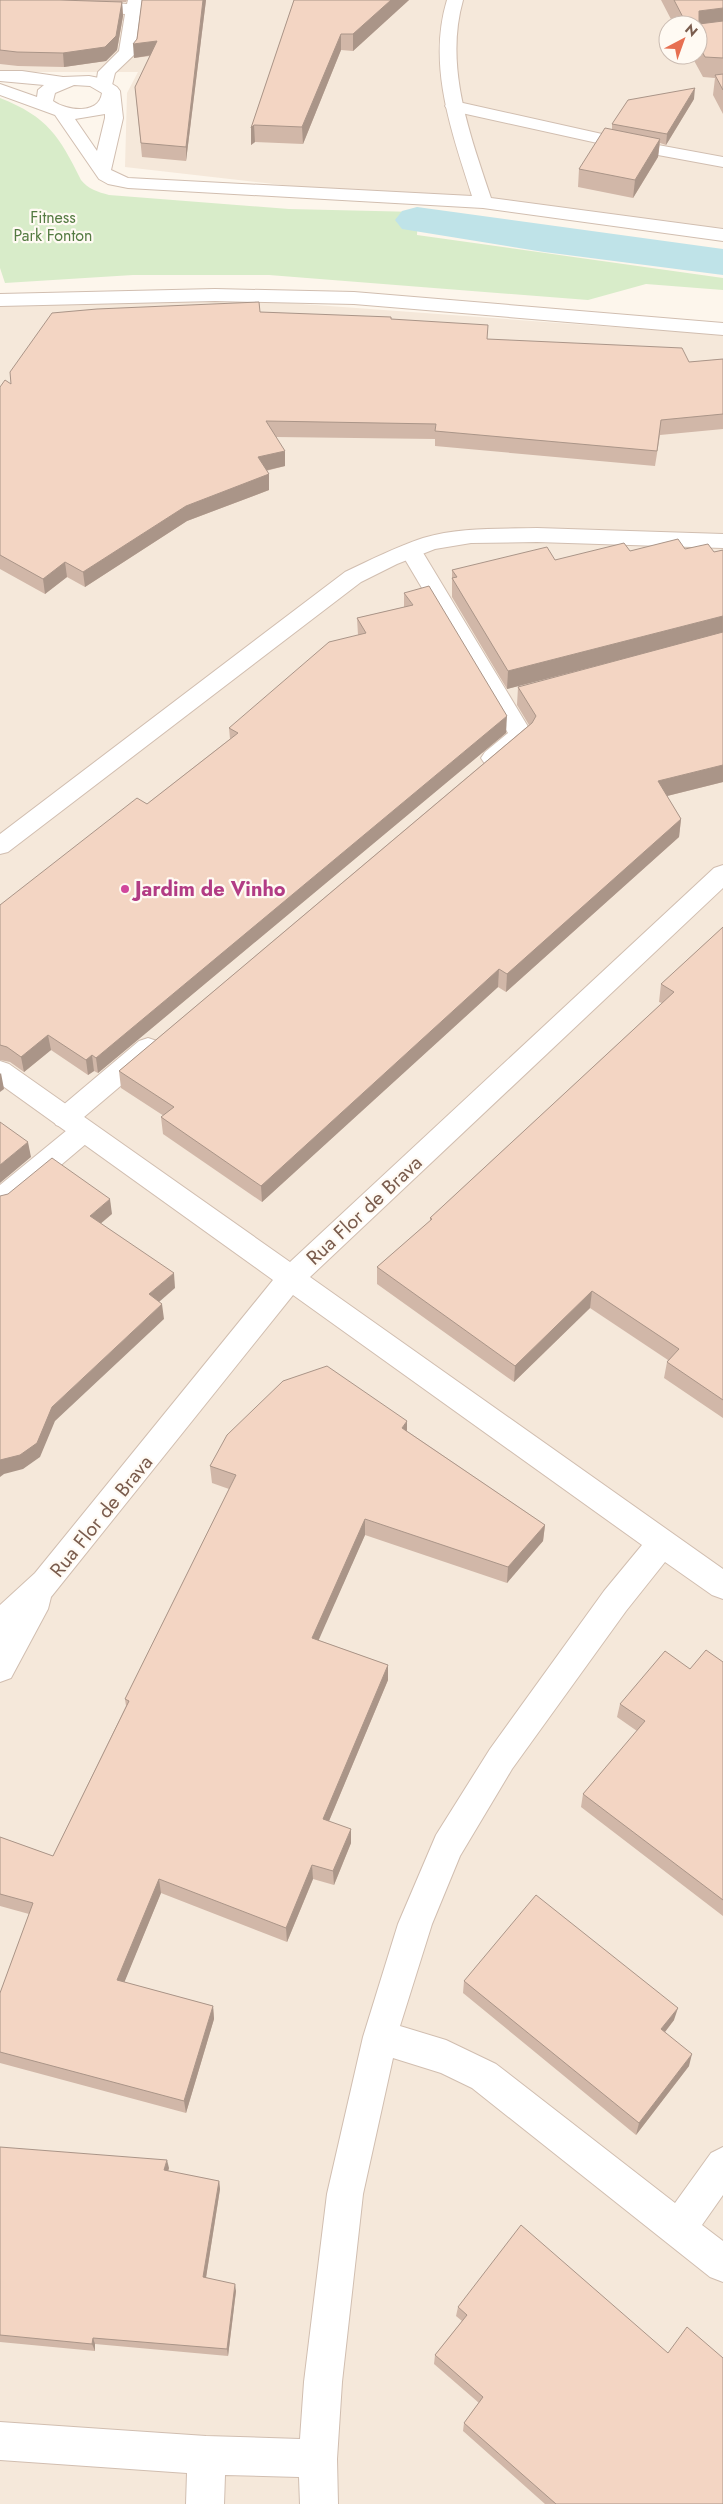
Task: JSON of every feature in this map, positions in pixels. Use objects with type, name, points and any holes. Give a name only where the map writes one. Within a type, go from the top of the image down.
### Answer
[{"type":"street","points":[[455,0],[448,38],[448,74],[454,106],[483,202]]},
{"type":"street","points":[[0,89],[55,110],[88,113],[108,104],[107,72],[127,53],[135,4],[65,6]]},
{"type":"street","points":[[0,76],[32,77],[63,82],[86,80],[108,92],[114,118],[102,168]]},
{"type":"street","points":[[63,82],[47,90],[44,102],[55,110],[102,168],[105,175],[114,180],[128,183],[483,202],[723,235]]},
{"type":"street","points":[[454,106],[620,144],[723,162]]},
{"type":"street","points":[[0,300],[215,295],[354,298],[723,329]]},
{"type":"street","points":[[0,846],[353,577],[411,551],[430,543],[471,536],[537,535],[723,541]]},
{"type":"street","points":[[411,551],[511,697],[521,735],[475,773]]},
{"type":"street","name":"Rua Flor de Brava","points":[[46,1582],[291,1278],[723,874]]},
{"type":"street","points":[[0,1200],[164,1035]]},
{"type":"street","points":[[0,1071],[723,1586]]},
{"type":"street","points":[[319,2504],[318,2459],[323,2382],[345,2194],[380,2037],[415,1924],[448,1846],[501,1759],[594,1629],[662,1543]]},
{"type":"street","points":[[0,1624],[46,1582]]},
{"type":"street","points":[[0,1668],[46,1582]]},
{"type":"street","points":[[380,2037],[446,2057],[484,2076],[723,2264]]},
{"type":"street","points":[[678,2229],[723,2165]]},
{"type":"street","points":[[0,2441],[206,2455],[318,2459]]},
{"type":"street","points":[[205,2504],[206,2455]]},
{"type":"shaded area","points":[[0,0],[723,0],[723,228],[521,212],[125,167],[127,93],[138,72],[0,72]]},
{"type":"shaded area","points":[[165,294],[723,335],[723,2504],[0,2504],[0,304]]},
{"type":"green space","name":"Fitness Park Fonton","points":[[0,98],[16,105],[41,121],[66,151],[81,180],[94,190],[109,195],[289,209],[418,212],[417,235],[723,278],[723,290],[646,284],[588,300],[269,275],[133,275],[5,283],[0,268]]},
{"type":"building","points":[[0,0],[122,2],[116,36],[105,47],[63,53],[0,50]]},
{"type":"building","points":[[142,0],[203,0],[186,147],[141,143],[135,87],[157,41],[133,44],[137,39]]},
{"type":"building","points":[[294,0],[391,0],[353,34],[341,34],[302,127],[254,125],[251,128]]},
{"type":"building","points":[[674,0],[723,0],[723,8],[699,11],[699,15],[682,15]]},
{"type":"building","points":[[723,21],[723,58],[708,57],[708,23]]},
{"type":"building","points":[[723,74],[723,90],[715,75]]},
{"type":"building","points":[[695,88],[667,134],[612,124],[628,100]]},
{"type":"building","points":[[605,128],[660,139],[635,180],[579,169]]},
{"type":"building","points":[[259,302],[260,312],[391,317],[391,319],[488,325],[487,339],[682,348],[689,362],[723,359],[723,414],[661,420],[657,451],[435,431],[436,424],[266,421],[285,451],[258,457],[269,474],[186,506],[83,572],[65,562],[43,579],[0,555],[0,387],[5,380],[11,384],[10,372],[52,313],[97,309]]},
{"type":"building","points":[[678,539],[685,549],[708,544],[714,552],[723,550],[723,616],[508,671],[452,578],[457,577],[452,570],[547,547],[555,560],[624,543],[630,551]]},
{"type":"building","points":[[429,586],[507,716],[96,1058],[92,1055],[86,1060],[48,1035],[21,1057],[7,1047],[0,1045],[0,905],[137,798],[147,804],[238,733],[229,728],[329,642],[366,633],[357,618],[413,605],[404,593]]},
{"type":"building","points":[[723,632],[723,765],[658,781],[681,819],[507,974],[499,969],[261,1186],[161,1117],[174,1107],[119,1071],[532,723],[536,716],[518,687]]},
{"type":"building","points":[[723,927],[723,1400],[667,1362],[679,1349],[592,1291],[515,1366],[377,1267],[432,1219],[430,1218],[674,992],[661,984]]},
{"type":"building","points":[[0,1122],[28,1142],[0,1165]]},
{"type":"building","points":[[52,1158],[110,1199],[90,1216],[174,1273],[149,1294],[162,1304],[52,1407],[37,1443],[20,1455],[0,1460],[0,1196],[8,1194]]},
{"type":"building","points":[[327,1366],[407,1421],[402,1428],[545,1525],[508,1567],[365,1519],[312,1638],[388,1665],[323,1819],[351,1829],[333,1871],[312,1865],[286,1928],[159,1879],[117,1980],[213,2006],[184,2101],[0,2052],[0,1993],[33,1903],[0,1894],[0,1837],[53,1856],[129,1701],[125,1699],[236,1475],[210,1466],[227,1435],[283,1381]]},
{"type":"building","points":[[706,1650],[723,1662],[723,1900],[583,1794],[645,1721],[620,1704],[665,1651],[690,1669]]},
{"type":"building","points":[[536,1895],[678,2008],[661,2029],[692,2054],[639,2123],[464,1981]]},
{"type":"building","points":[[0,2147],[167,2160],[164,2170],[219,2181],[203,2277],[235,2284],[227,2349],[93,2338],[92,2344],[0,2335]]},
{"type":"building","points":[[521,2225],[668,2353],[687,2327],[723,2358],[723,2504],[556,2504],[464,2423],[483,2397],[435,2355],[467,2315],[458,2307]]},
{"type":"waterway","points":[[417,220],[544,239],[723,262]]},
{"type":"place","name":"Jardim de Vinho","points":[[125,889]]}]
